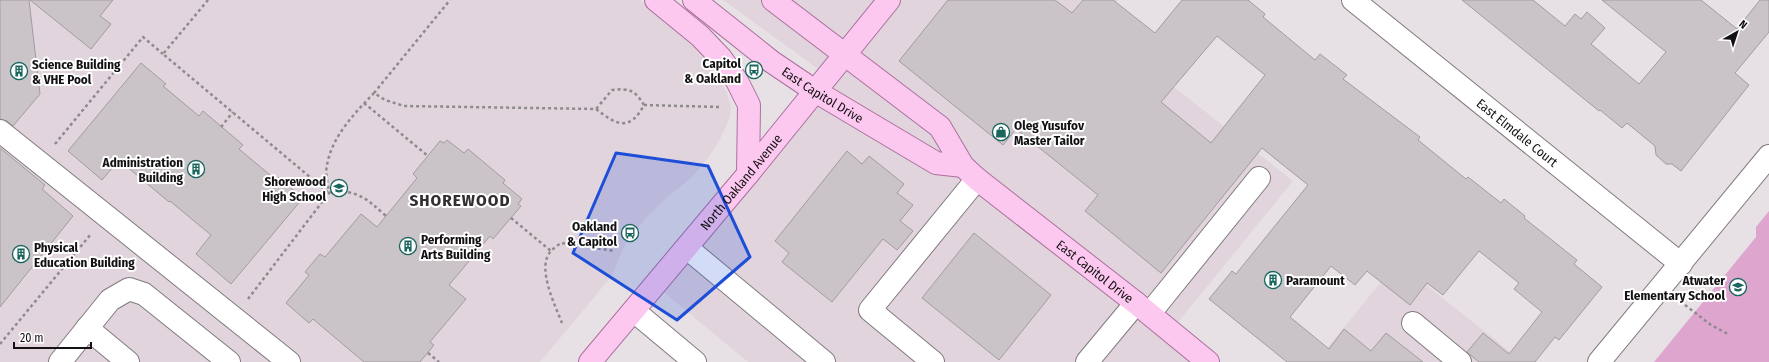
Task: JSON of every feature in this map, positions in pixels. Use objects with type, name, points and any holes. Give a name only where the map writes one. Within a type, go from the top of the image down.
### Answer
[{"type":"main road","points":[[656,0],[700,36],[721,58],[737,81],[749,106],[748,174]]},
{"type":"main road","name":"East Capitol Drive","points":[[694,0],[772,62],[815,91],[936,163],[970,172]]},
{"type":"main road","name":"East Capitol Drive","points":[[773,0],[940,127],[970,172],[1143,308],[1208,362]]},
{"type":"main road","name":"North Oakland Avenue","points":[[590,362],[687,248],[889,0]]},
{"type":"street","name":"East Elmdale Court","points":[[1353,0],[1681,264]]},
{"type":"street","points":[[0,131],[289,362]]},
{"type":"street","points":[[1599,362],[1769,156]]},
{"type":"street","points":[[933,362],[870,310],[970,172]]},
{"type":"street","points":[[1087,362],[1143,308],[1259,178]]},
{"type":"street","points":[[687,248],[824,362]]},
{"type":"street","points":[[60,362],[110,300],[129,290],[144,294],[229,362]]},
{"type":"street","points":[[634,311],[695,362]]},
{"type":"street","points":[[1413,323],[1460,362]]},
{"type":"street","points":[[87,328],[128,362]]},
{"type":"path","points":[[163,54],[208,0]]},
{"type":"path","points":[[329,193],[326,165],[335,143],[347,122],[374,93],[450,0]]},
{"type":"path","points":[[50,150],[143,37],[329,193]]},
{"type":"path","points":[[596,109],[612,90],[626,89],[638,95],[644,105]]},
{"type":"path","points":[[374,93],[385,100],[404,106],[596,109],[616,123],[627,123],[639,115],[644,105]]},
{"type":"path","points":[[364,103],[428,156]]},
{"type":"path","points":[[644,105],[719,107]]},
{"type":"path","points":[[222,127],[233,112]]},
{"type":"path","points":[[247,299],[329,193],[341,191],[353,192],[362,196],[386,216]]},
{"type":"path","points":[[0,344],[106,216]]},
{"type":"path","points":[[511,218],[551,251]]},
{"type":"path","points":[[562,323],[545,274],[545,261],[551,251],[561,243],[615,251]]},
{"type":"path","points":[[1685,305],[1710,325],[1728,334]]},
{"type":"path","points":[[428,353],[439,362]]},
{"type":"highlighted area","points":[[616,153],[708,166],[750,257],[677,320],[573,253]]},
{"type":"shaded area","name":"Shorewood High School","points":[[0,0],[640,0],[699,51],[716,72],[727,93],[731,107],[729,120],[709,157],[690,179],[666,198],[647,217],[625,245],[611,277],[540,362],[0,362]]},
{"type":"shaded area","points":[[723,0],[1118,0],[1097,26],[1293,181],[1171,331],[1208,362],[748,362],[655,285],[828,76]]},
{"type":"shaded area","name":"Atwater Elementary School","points":[[1769,211],[1769,362],[1654,362],[1756,237],[1756,227]]},
{"type":"shaded area","points":[[1397,262],[1523,362],[1316,362]]},
{"type":"building","name":"Science Building & VHE Pool","points":[[0,0],[29,0],[40,94],[13,126],[7,121],[0,119]]},
{"type":"building","points":[[30,0],[113,0],[100,16],[111,24],[91,49]]},
{"type":"building","points":[[948,0],[1055,0],[1072,13],[1083,0],[1113,0],[1155,33],[1182,0],[1248,0],[1265,14],[1263,17],[1315,60],[1320,54],[1347,75],[1343,79],[1420,137],[1418,140],[1466,179],[1468,177],[1501,203],[1504,199],[1525,216],[1524,218],[1577,260],[1574,264],[1602,287],[1559,340],[1555,337],[1535,362],[1479,362],[1467,352],[1483,333],[1509,354],[1542,312],[1514,289],[1519,283],[1479,251],[1443,295],[1427,283],[1410,305],[1367,271],[1355,285],[1331,266],[1290,317],[1329,349],[1344,329],[1371,351],[1386,333],[1423,362],[1287,362],[1209,299],[1232,271],[1236,274],[1308,185],[1262,148],[1161,273],[1085,211],[1098,195],[1016,129],[1003,145],[899,61]],"holes":[[[1217,36],[1265,75],[1211,143],[1161,102]]]},
{"type":"building","points":[[1462,0],[1533,0],[1565,26],[1575,14],[1581,19],[1587,12],[1605,28],[1591,44],[1639,84],[1666,52],[1602,0],[1701,0],[1737,29],[1760,0],[1769,0],[1769,32],[1735,73],[1749,85],[1681,171],[1672,164],[1666,164],[1656,155],[1655,146],[1627,123],[1622,128],[1600,110],[1599,111]]},
{"type":"building","name":"Administration Building","points":[[141,63],[166,84],[163,86],[199,116],[203,111],[243,145],[239,149],[276,180],[278,177],[303,198],[231,284],[196,254],[211,235],[170,201],[169,202],[119,160],[102,180],[68,151]]},
{"type":"building","name":"Performing Arts Building","points":[[447,140],[464,153],[468,149],[505,180],[503,183],[522,199],[518,204],[521,206],[493,239],[490,236],[449,285],[466,299],[430,342],[434,345],[420,362],[364,362],[313,319],[309,323],[286,303],[309,275],[305,272],[320,254],[325,257],[361,214],[377,227],[417,178],[413,174],[440,141],[444,143]]},
{"type":"building","name":"Physical Education Building","points":[[0,148],[45,185],[42,189],[73,216],[0,307]]},
{"type":"building","points":[[847,151],[862,164],[869,156],[904,184],[897,193],[913,205],[900,221],[913,231],[897,250],[883,239],[832,302],[782,262],[789,253],[775,241]]},
{"type":"building","points":[[974,233],[1051,295],[999,360],[922,298]]},
{"type":"place","name":"Capitol & Oakland","points":[[754,70]]},
{"type":"place","name":"Science Building & VHE Pool","points":[[19,71]]},
{"type":"place","name":"Oleg Yusufov Master Tailor","points":[[1001,132]]},
{"type":"place","name":"Administration Building","points":[[196,169]]},
{"type":"place","name":"Shorewood High School","points":[[339,188]]},
{"type":"place","name":"Oakland & Capitol","points":[[630,233]]},
{"type":"place","name":"Performing Arts Building","points":[[408,246]]},
{"type":"place","name":"Physical Education Building","points":[[21,254]]},
{"type":"place","name":"Paramount","points":[[1273,280]]},
{"type":"place","name":"Atwater Elementary School","points":[[1738,287]]},
{"type":"district","name":"SHOREWOOD","points":[[460,200]]}]
